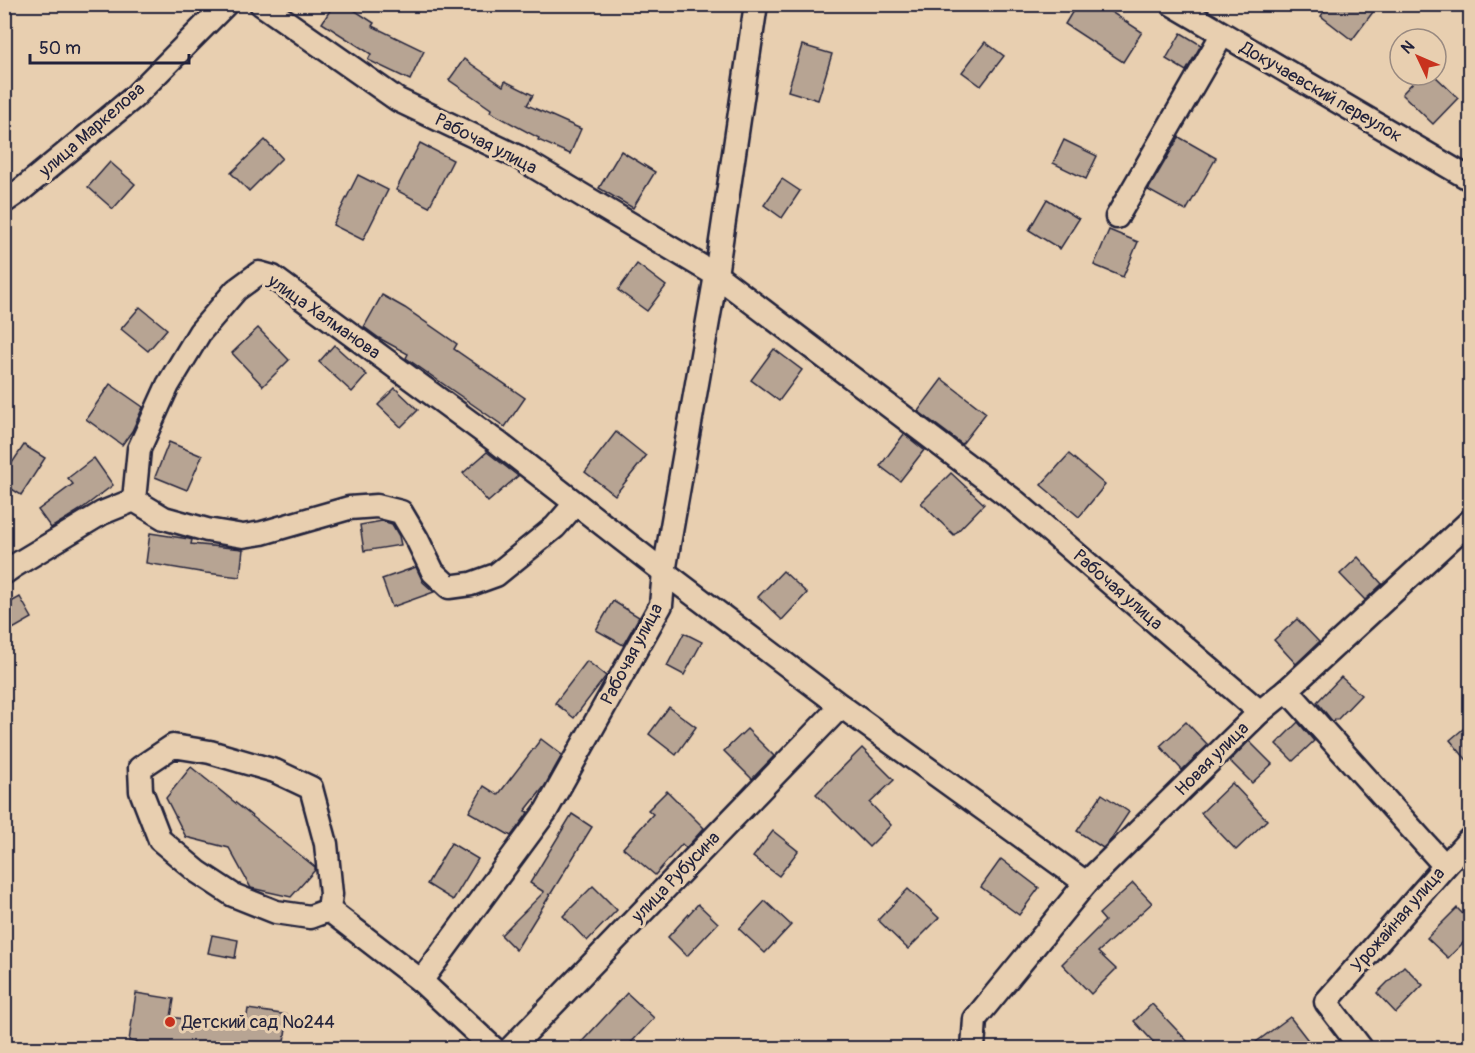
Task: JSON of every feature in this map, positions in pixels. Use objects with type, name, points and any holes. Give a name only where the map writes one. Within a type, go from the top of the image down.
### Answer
[{"type":"street","name":"улица Маркелова","points":[[4,202],[133,98],[226,4]]},
{"type":"street","name":"Рабочая улица","points":[[261,4],[398,100],[518,157],[716,275],[1016,502],[1260,712]]},
{"type":"street","name":"Рабочая улица","points":[[421,981],[546,811],[662,605],[664,572],[716,275],[756,4]]},
{"type":"street","name":"Докучаевский переулок","points":[[1172,4],[1470,179]]},
{"type":"street","points":[[1117,217],[1222,35]]},
{"type":"street","name":"улица Халманова","points":[[135,500],[139,449],[168,385],[200,333],[236,290],[259,273],[273,277],[283,284],[497,442],[664,572]]},
{"type":"street","points":[[8,564],[102,513],[135,500],[164,518],[207,530],[243,536],[262,533],[349,508],[377,506],[401,512],[433,572],[449,587],[471,584],[496,575],[555,527],[575,504]]},
{"type":"street","name":"Новая улица","points":[[974,1048],[975,1019],[1086,883],[1260,712],[1287,690],[1470,521]]},
{"type":"street","points":[[664,572],[841,706],[1086,883]]},
{"type":"street","points":[[1287,690],[1445,866]]},
{"type":"street","name":"улица Рубусина","points":[[511,1048],[841,706]]},
{"type":"street","points":[[173,746],[210,752],[276,771],[311,788],[326,844],[331,894],[329,910],[310,918],[276,912],[232,895],[198,872],[160,840],[141,791],[140,768],[173,746]]},
{"type":"street","name":"Урожайная улица","points":[[1361,1048],[1326,1002],[1470,840]]},
{"type":"street","points":[[329,910],[421,981],[493,1048]]},
{"type":"building","points":[[334,4],[345,4],[374,23],[372,26],[424,51],[410,80],[368,60],[371,54],[322,23]]},
{"type":"building","points":[[1077,4],[1099,4],[1142,32],[1123,62],[1065,24]]},
{"type":"building","points":[[1329,4],[1379,4],[1352,40],[1321,16]]},
{"type":"building","points":[[1181,33],[1201,45],[1186,71],[1166,59]]},
{"type":"building","points":[[985,42],[1004,56],[981,86],[962,72]]},
{"type":"building","points":[[802,45],[832,54],[818,100],[788,91]]},
{"type":"building","points":[[464,59],[503,86],[505,81],[533,95],[527,105],[581,129],[570,154],[538,140],[539,138],[490,112],[491,109],[449,80]]},
{"type":"building","points":[[1409,87],[1447,87],[1458,98],[1433,124],[1402,94]]},
{"type":"building","points":[[1179,137],[1216,158],[1186,211],[1148,190]]},
{"type":"building","points":[[265,140],[282,158],[249,191],[231,173]]},
{"type":"building","points":[[1064,140],[1097,156],[1086,179],[1053,163]]},
{"type":"building","points":[[420,143],[453,160],[429,207],[396,190]]},
{"type":"building","points":[[621,151],[655,172],[633,208],[599,188]]},
{"type":"building","points":[[110,162],[135,184],[113,209],[88,187]]},
{"type":"building","points":[[358,175],[388,190],[363,240],[333,225]]},
{"type":"building","points":[[782,179],[800,191],[782,218],[764,205]]},
{"type":"building","points":[[1047,199],[1079,219],[1060,249],[1029,230]]},
{"type":"building","points":[[1109,230],[1138,242],[1123,277],[1094,265]]},
{"type":"building","points":[[637,264],[666,286],[647,311],[618,290]]},
{"type":"building","points":[[382,295],[457,344],[454,349],[525,398],[505,427],[406,358],[408,354],[364,327]]},
{"type":"building","points":[[140,307],[167,329],[148,351],[121,329]]},
{"type":"building","points":[[258,328],[289,360],[263,386],[232,353]]},
{"type":"building","points":[[334,345],[367,375],[352,392],[319,362]]},
{"type":"building","points":[[774,349],[802,370],[779,401],[751,380]]},
{"type":"building","points":[[942,379],[986,413],[962,444],[918,411]]},
{"type":"building","points":[[110,384],[143,407],[132,431],[122,445],[86,419]]},
{"type":"building","points":[[395,388],[418,410],[401,427],[378,405]]},
{"type":"building","points":[[616,432],[646,456],[615,495],[585,472]]},
{"type":"building","points":[[904,434],[924,450],[900,481],[880,466]]},
{"type":"building","points":[[169,442],[202,456],[187,490],[155,477]]},
{"type":"building","points":[[24,445],[45,458],[21,495],[4,484],[4,475]]},
{"type":"building","points":[[487,452],[518,476],[488,502],[463,473]]},
{"type":"building","points":[[1069,454],[1105,485],[1079,517],[1041,485]]},
{"type":"building","points":[[94,458],[113,485],[51,528],[38,510],[73,484],[68,478]]},
{"type":"building","points":[[951,473],[984,504],[954,535],[921,503]]},
{"type":"building","points":[[382,521],[392,524],[401,545],[364,551],[360,525]]},
{"type":"building","points":[[150,533],[189,539],[192,540],[191,544],[243,549],[240,577],[146,563]]},
{"type":"building","points":[[1358,557],[1382,584],[1365,600],[1340,574]]},
{"type":"building","points":[[416,567],[423,582],[434,592],[392,607],[382,579]]},
{"type":"building","points":[[783,571],[807,593],[782,620],[758,597]]},
{"type":"building","points":[[20,597],[32,618],[4,634],[4,606]]},
{"type":"building","points":[[613,601],[639,617],[623,645],[596,630]]},
{"type":"building","points":[[1297,619],[1319,642],[1296,664],[1274,640]]},
{"type":"building","points":[[684,633],[702,642],[684,675],[667,666]]},
{"type":"building","points":[[587,661],[606,676],[574,718],[555,703]]},
{"type":"building","points":[[1341,677],[1361,695],[1333,722],[1317,702]]},
{"type":"building","points":[[669,707],[696,727],[676,755],[649,734]]},
{"type":"building","points":[[1186,722],[1208,745],[1182,770],[1160,746]]},
{"type":"building","points":[[1298,722],[1314,741],[1293,761],[1276,744]]},
{"type":"building","points":[[1470,723],[1470,764],[1450,740]]},
{"type":"building","points":[[747,729],[774,756],[752,779],[724,751]]},
{"type":"building","points":[[541,739],[562,755],[544,787],[525,811],[528,812],[526,816],[511,836],[469,812],[484,786],[498,795]]},
{"type":"building","points":[[1249,741],[1272,764],[1252,783],[1230,761]]},
{"type":"building","points":[[862,748],[894,780],[870,803],[891,825],[869,847],[816,794]]},
{"type":"building","points":[[191,767],[315,867],[315,870],[291,897],[251,888],[229,848],[186,837],[166,798]]},
{"type":"building","points":[[1232,783],[1267,820],[1236,850],[1201,813]]},
{"type":"building","points":[[667,791],[704,828],[686,848],[682,844],[655,875],[623,848],[653,814],[648,810]]},
{"type":"building","points":[[1102,794],[1129,812],[1103,848],[1077,831]]},
{"type":"building","points":[[572,814],[592,827],[516,950],[501,935],[544,892],[530,883]]},
{"type":"building","points":[[773,831],[798,851],[779,876],[753,857]]},
{"type":"building","points":[[451,843],[478,859],[453,900],[427,884]]},
{"type":"building","points":[[1001,859],[1039,888],[1019,915],[981,887]]},
{"type":"building","points":[[1133,883],[1152,903],[1098,952],[1116,969],[1091,994],[1062,964],[1105,921],[1099,914]]},
{"type":"building","points":[[593,886],[617,910],[587,941],[563,916]]},
{"type":"building","points":[[908,889],[939,918],[908,949],[878,920]]},
{"type":"building","points":[[765,901],[791,925],[765,953],[739,929]]},
{"type":"building","points":[[698,904],[718,923],[687,956],[668,937]]},
{"type":"building","points":[[1457,908],[1470,921],[1470,936],[1448,958],[1427,938]]},
{"type":"building","points":[[212,935],[238,940],[235,958],[208,953]]},
{"type":"building","points":[[1404,966],[1423,985],[1396,1013],[1377,993]]},
{"type":"building","name":"Детский сад №244","points":[[136,993],[174,999],[171,1017],[245,1028],[248,1009],[288,1015],[283,1048],[139,1048],[140,1043],[129,1041]]},
{"type":"building","points":[[627,993],[654,1018],[626,1048],[576,1048]]},
{"type":"building","points":[[1152,1004],[1194,1048],[1159,1048],[1134,1021]]},
{"type":"building","points":[[1290,1017],[1314,1048],[1248,1048]]},
{"type":"place","name":"Детский сад №244","points":[[170,1022]]}]
